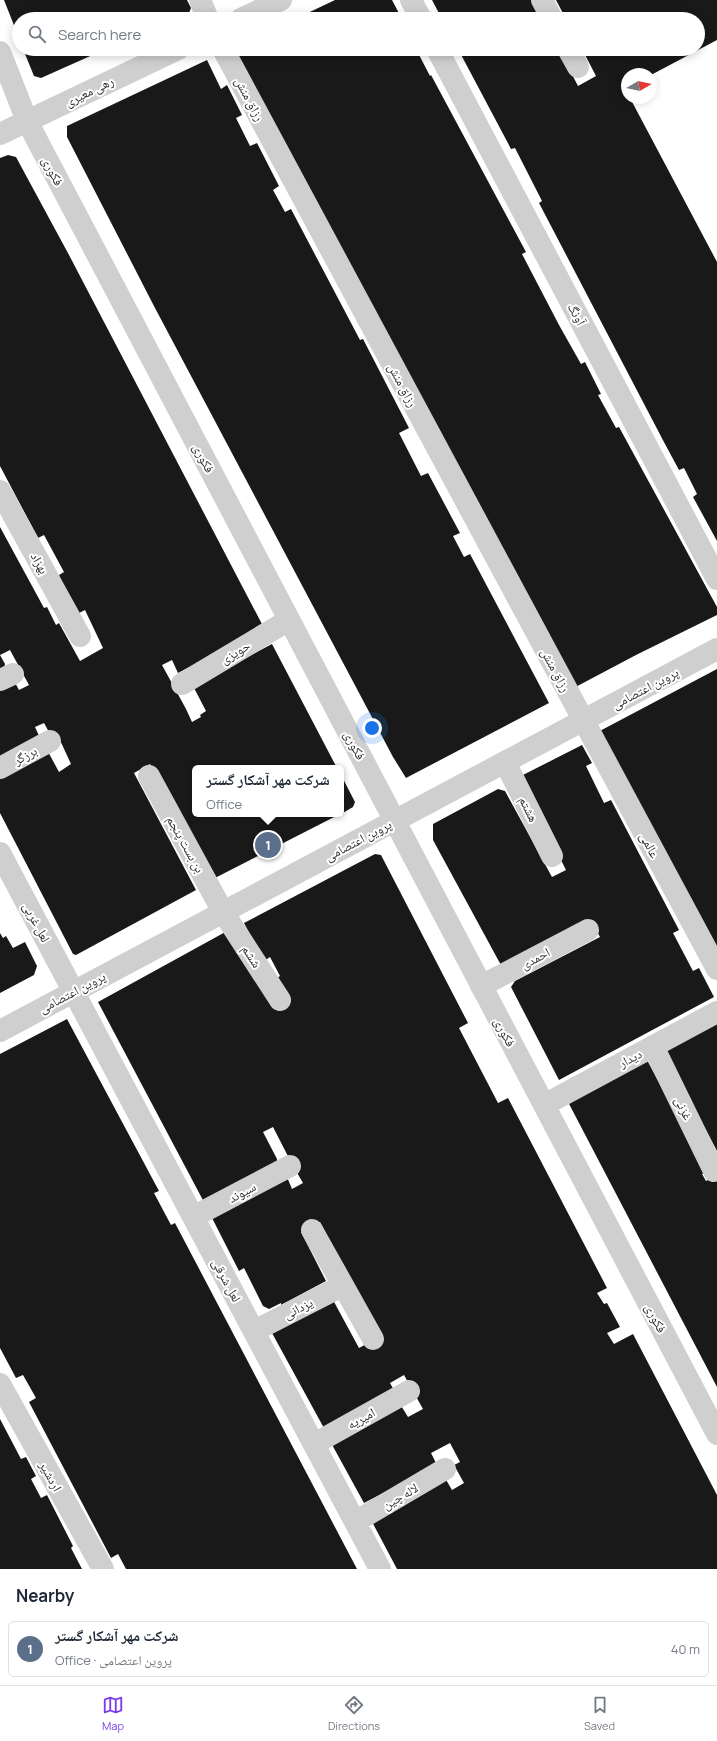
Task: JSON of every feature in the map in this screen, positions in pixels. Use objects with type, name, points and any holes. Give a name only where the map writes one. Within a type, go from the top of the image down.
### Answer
[{"type":"street","points":[[200,0],[205,12]]},
{"type":"street","points":[[256,12],[281,0]]},
{"type":"street","points":[[411,0],[417,12]]},
{"type":"street","points":[[542,0],[548,12]]},
{"type":"street","name":"فکوری","points":[[0,52],[27,121],[717,1434]]},
{"type":"street","name":"رهی معیری","points":[[0,134],[163,56]]},
{"type":"street","name":"رزاق منش","points":[[227,56],[583,720]]},
{"type":"street","name":"آونگ","points":[[441,56],[717,579]]},
{"type":"street","name":"بهزاد","points":[[0,491],[80,636]]},
{"type":"street","name":"حویزی","points":[[182,684],[289,620]]},
{"type":"street","name":"پروین اعتصامی","points":[[0,1031],[717,649]]},
{"type":"street","name":"عالمی","points":[[583,720],[717,969]]},
{"type":"street","name":"برزگر","points":[[0,768],[50,741]]},
{"type":"street","name":"هشتم","points":[[505,762],[552,856]]},
{"type":"street","name":"بن بست پنجم","points":[[149,776],[223,912]]},
{"type":"street","name":"لعل غربی","points":[[0,853],[74,992]]},
{"type":"street","name":"ششم","points":[[223,912],[280,1000]]},
{"type":"street","name":"احمدی","points":[[481,986],[588,930]]},
{"type":"street","name":"لعل شرقی","points":[[74,992],[380,1569]]},
{"type":"street","name":"دیدار","points":[[544,1104],[717,1012]]},
{"type":"street","name":"غزنی","points":[[653,1046],[714,1171]]},
{"type":"street","name":"سیوند","points":[[193,1217],[290,1166]]},
{"type":"street","points":[[312,1230],[373,1339]]},
{"type":"street","name":"یزدانی","points":[[254,1331],[342,1286]]},
{"type":"street","name":"اردشیر","points":[[0,1384],[103,1569]]},
{"type":"street","name":"امیریه","points":[[314,1444],[409,1392]]},
{"type":"street","name":"لاله چین","points":[[355,1522],[445,1470]]},
{"type":"building","points":[[4,0],[187,0],[191,8],[189,12],[12,12],[12,20]]},
{"type":"building","points":[[335,0],[392,0],[398,12],[310,12]]},
{"type":"building","points":[[432,0],[533,0],[539,12],[438,12]]},
{"type":"building","points":[[556,0],[717,0],[717,40],[705,46],[705,12],[562,12]]},
{"type":"building","points":[[26,56],[90,56],[41,78],[34,76]]},
{"type":"building","points":[[236,56],[420,56],[526,252],[522,254],[559,325],[581,364],[585,362],[601,394],[598,395],[616,428],[619,427],[717,607],[717,615],[568,691]]},
{"type":"building","points":[[462,56],[563,56],[578,86],[596,76],[586,56],[687,56],[657,72],[657,68],[621,68],[621,104],[633,104],[717,262],[717,541],[693,497],[697,494],[684,468],[679,470],[539,203],[542,201],[515,148],[511,149]]},
{"type":"building","points":[[207,60],[221,89],[227,85],[242,115],[236,118],[250,146],[257,143],[279,186],[273,190],[285,212],[291,209],[360,340],[363,339],[409,428],[399,433],[421,476],[428,473],[460,533],[453,536],[464,557],[470,554],[549,703],[406,778],[393,757],[155,308],[67,137],[67,126]]},
{"type":"building","points":[[8,155],[16,157],[69,255],[264,628],[178,673],[172,660],[162,665],[192,722],[201,717],[200,715],[206,711],[193,686],[272,644],[335,765],[192,765],[192,817],[334,817],[213,879],[150,764],[134,773],[196,890],[76,955],[73,954],[0,813],[0,773],[46,748],[59,772],[71,764],[59,738],[54,741],[44,723],[35,727],[41,740],[0,762],[0,686],[13,679],[19,690],[29,685],[10,650],[0,655],[0,527],[44,608],[47,607],[56,625],[59,623],[80,661],[103,648],[85,610],[79,613],[61,581],[59,575],[64,572],[44,535],[38,538],[0,466],[0,158]]},
{"type":"building","points":[[0,655],[5,664],[4,669],[0,671]]},
{"type":"building","points":[[717,669],[717,949],[596,733]]},
{"type":"building","points":[[582,745],[592,763],[586,766],[604,803],[611,800],[679,930],[673,933],[693,971],[699,968],[714,997],[559,1080],[511,987],[515,981],[600,937],[594,926],[502,967],[433,840],[433,824],[498,789],[505,791],[552,877],[566,870],[519,777]]},
{"type":"building","points":[[344,781],[355,802],[353,807],[344,812]]},
{"type":"building","points":[[375,854],[381,855],[468,1023],[459,1028],[498,1103],[508,1098],[607,1288],[597,1293],[604,1304],[607,1303],[620,1327],[607,1333],[614,1344],[633,1334],[717,1495],[717,1569],[397,1569],[370,1518],[445,1478],[452,1490],[464,1483],[454,1465],[460,1462],[450,1443],[431,1453],[437,1465],[364,1503],[330,1441],[400,1404],[408,1417],[423,1409],[404,1375],[390,1383],[395,1392],[325,1430],[272,1333],[333,1300],[359,1348],[379,1337],[320,1222],[301,1232],[326,1281],[281,1305],[281,1303],[269,1309],[263,1306],[244,1268],[239,1271],[210,1214],[287,1177],[292,1189],[303,1183],[273,1127],[263,1132],[277,1159],[277,1163],[205,1204],[98,1002],[229,930],[274,980],[280,976],[270,957],[264,961],[244,923]]},
{"type":"building","points":[[0,933],[3,938],[6,936],[13,948],[25,942],[37,966],[34,975],[0,993]]},
{"type":"building","points":[[717,1018],[717,1151],[662,1047]]},
{"type":"building","points":[[67,1019],[159,1191],[154,1193],[171,1225],[175,1223],[357,1569],[126,1569],[118,1554],[111,1558],[29,1402],[36,1398],[23,1375],[16,1378],[0,1348],[0,1054]]},
{"type":"building","points":[[647,1060],[705,1173],[702,1174],[706,1181],[717,1175],[717,1387],[567,1100]]},
{"type":"building","points":[[0,1419],[21,1459],[26,1457],[36,1476],[31,1479],[41,1498],[47,1495],[73,1546],[71,1548],[82,1569],[0,1569]]},
{"type":"place","name":"شرکت مهر آشکار گستر","points":[[268,845]]}]
